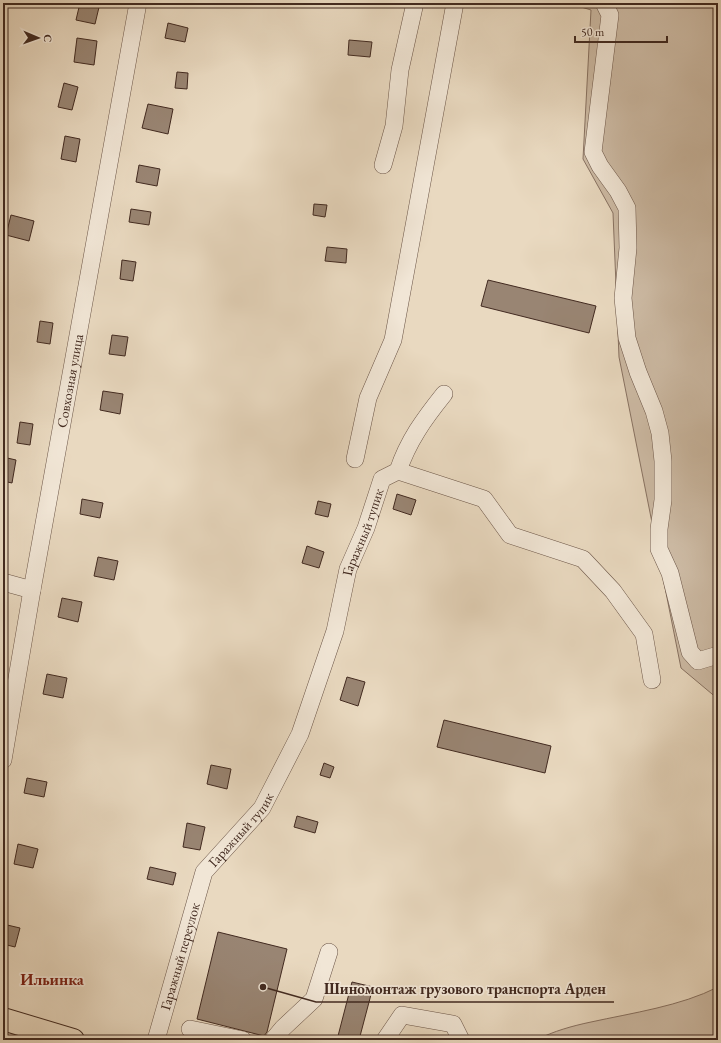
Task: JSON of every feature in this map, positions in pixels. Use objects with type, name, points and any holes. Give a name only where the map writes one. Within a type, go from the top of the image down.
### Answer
[{"type":"highway","points":[[3,1019],[73,1040]]},
{"type":"street","name":"Совхозная улица","points":[[3,760],[32,590],[138,3]]},
{"type":"street","points":[[383,165],[394,126],[400,70],[415,3]]},
{"type":"street","points":[[355,459],[368,398],[393,340],[455,3]]},
{"type":"street","points":[[604,3],[610,15],[593,152],[600,166],[618,191],[627,208],[628,248],[623,298],[628,338],[638,372],[654,411],[660,433],[663,461],[663,500],[659,529],[659,549],[670,573],[690,652],[698,661],[718,655]]},
{"type":"street","points":[[444,394],[424,419],[404,453],[398,471],[484,500],[510,535],[583,559],[613,591],[644,634],[652,680]]},
{"type":"street","name":"Гаражный тупик","points":[[204,872],[262,808],[300,734],[334,631],[348,569],[366,528],[382,480],[398,471]]},
{"type":"street","points":[[3,582],[32,590]]},
{"type":"street","name":"Гаражный переулок","points":[[156,1040],[204,872]]},
{"type":"street","points":[[273,1040],[283,1028],[314,999],[329,952]]},
{"type":"street","points":[[386,1040],[402,1015],[453,1024],[461,1040]]},
{"type":"street","points":[[190,1029],[243,1040]]},
{"type":"shaded area","points":[[568,3],[718,3],[718,699],[681,668],[619,357],[613,213],[583,159],[591,10]]},
{"type":"shaded area","points":[[718,987],[718,1040],[536,1040],[556,1031],[577,1025],[672,1004],[704,994]]},
{"type":"building","points":[[80,3],[100,3],[95,24],[76,20]]},
{"type":"building","points":[[168,23],[188,28],[185,42],[165,38]]},
{"type":"building","points":[[77,38],[97,41],[94,65],[74,62]]},
{"type":"building","points":[[349,40],[372,42],[370,57],[348,55]]},
{"type":"building","points":[[177,72],[188,73],[187,89],[175,88]]},
{"type":"building","points":[[64,83],[78,87],[72,110],[58,107]]},
{"type":"building","points":[[148,104],[173,109],[168,134],[142,128]]},
{"type":"building","points":[[65,136],[80,139],[76,162],[61,159]]},
{"type":"building","points":[[139,165],[160,169],[157,186],[136,182]]},
{"type":"building","points":[[314,204],[327,205],[325,217],[313,215]]},
{"type":"building","points":[[131,209],[151,212],[149,225],[129,222]]},
{"type":"building","points":[[11,215],[34,221],[29,241],[6,235]]},
{"type":"building","points":[[327,247],[347,249],[346,263],[325,261]]},
{"type":"building","points":[[122,260],[136,262],[133,281],[120,279]]},
{"type":"building","points":[[488,280],[596,306],[589,333],[481,306]]},
{"type":"building","points":[[40,321],[53,323],[50,344],[37,342]]},
{"type":"building","points":[[112,335],[128,337],[125,356],[109,354]]},
{"type":"building","points":[[103,391],[123,394],[120,414],[100,410]]},
{"type":"building","points":[[20,422],[33,424],[30,445],[17,443]]},
{"type":"building","points":[[3,457],[16,460],[12,483],[3,481]]},
{"type":"building","points":[[397,494],[416,500],[411,515],[393,509]]},
{"type":"building","points":[[82,499],[103,503],[100,518],[80,514]]},
{"type":"building","points":[[318,501],[331,504],[328,517],[315,514]]},
{"type":"building","points":[[307,546],[324,552],[319,568],[302,563]]},
{"type":"building","points":[[98,557],[118,561],[114,580],[94,576]]},
{"type":"building","points":[[62,598],[82,602],[78,622],[58,617]]},
{"type":"building","points":[[47,674],[67,678],[63,698],[43,694]]},
{"type":"building","points":[[347,677],[365,682],[358,706],[340,700]]},
{"type":"building","points":[[444,720],[551,746],[545,773],[437,747]]},
{"type":"building","points":[[324,763],[334,767],[330,778],[320,775]]},
{"type":"building","points":[[211,765],[231,769],[227,789],[207,784]]},
{"type":"building","points":[[27,778],[47,782],[44,797],[24,793]]},
{"type":"building","points":[[297,816],[318,822],[315,833],[294,827]]},
{"type":"building","points":[[187,823],[205,827],[200,850],[183,847]]},
{"type":"building","points":[[18,844],[38,849],[33,868],[14,864]]},
{"type":"building","points":[[150,867],[176,873],[173,885],[147,879]]},
{"type":"building","points":[[3,924],[20,928],[15,947],[3,944]]},
{"type":"building","points":[[218,932],[287,949],[267,1032],[264,1036],[197,1019]]},
{"type":"building","points":[[352,982],[373,987],[359,1040],[338,1036]]},
{"type":"place","name":"Шиномонтаж грузового транспорта Арден","points":[[263,987]]},
{"type":"district","name":"Ильинка","points":[[52,979]]}]
